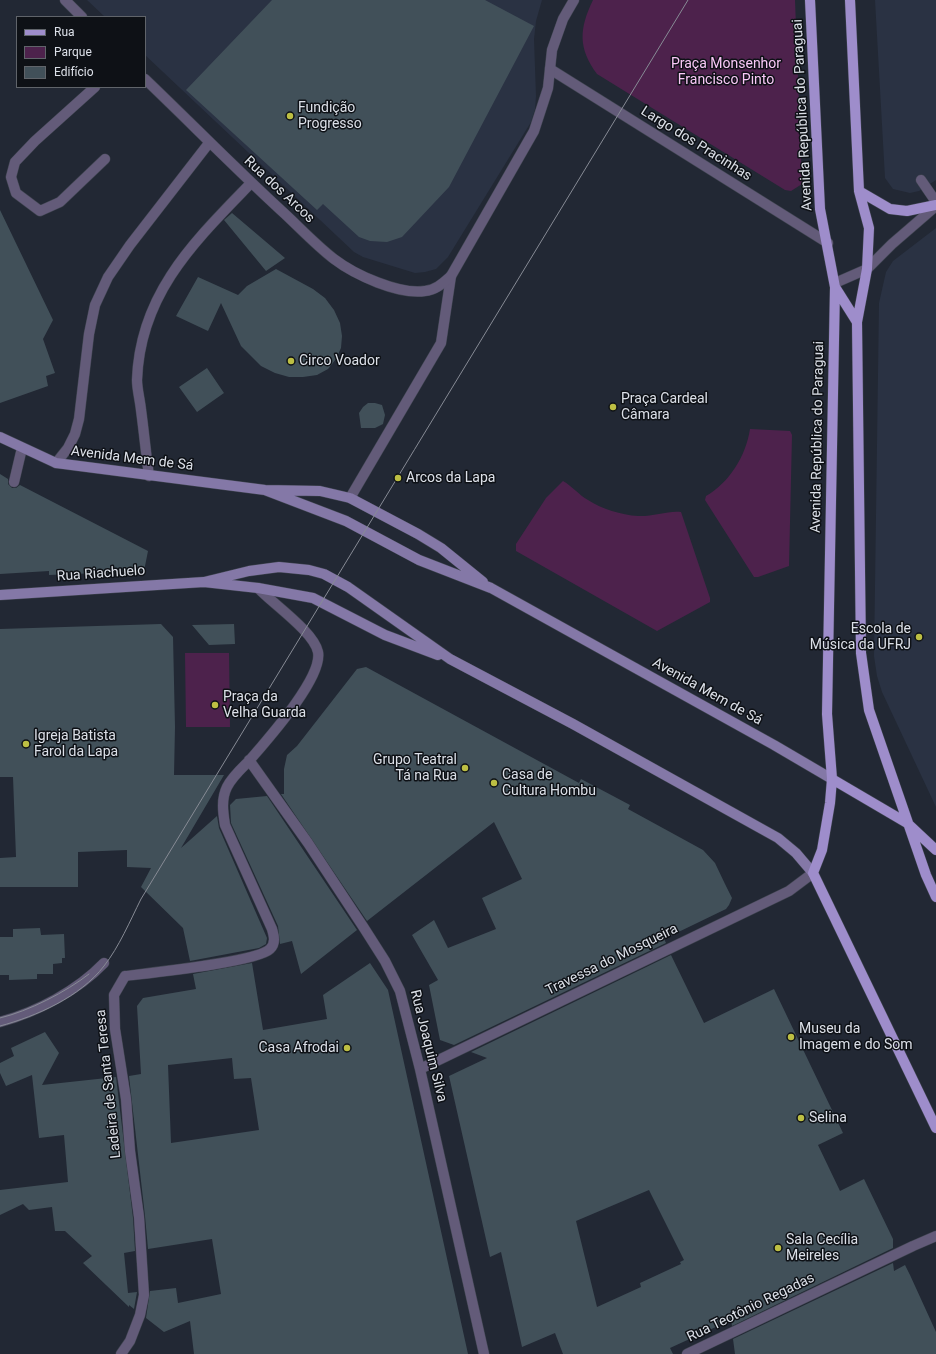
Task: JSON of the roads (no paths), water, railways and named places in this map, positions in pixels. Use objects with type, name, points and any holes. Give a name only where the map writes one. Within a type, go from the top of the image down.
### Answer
[{"type":"main road","name":"Avenida República do Paraguai","points":[[810,0],[820,209],[828,243],[835,285],[827,714],[832,779],[824,844],[813,873]]},
{"type":"main road","points":[[850,0],[858,191],[869,228],[867,269],[857,322],[861,653],[868,710],[926,876],[936,897]]},
{"type":"main road","points":[[858,191],[890,209],[907,211],[936,204]]},
{"type":"main road","points":[[835,285],[857,322]]},
{"type":"main road","name":"Avenida Mem de Sá","points":[[0,438],[56,463],[265,490],[320,491],[350,498],[364,504],[430,541],[491,588]]},
{"type":"main road","name":"Avenida Mem de Sá","points":[[265,490],[346,521],[419,560],[491,588],[774,745],[907,823],[936,850]]},
{"type":"main road","name":"Rua Riachuelo","points":[[204,582],[249,570],[288,567],[324,574],[348,587],[450,659]]},
{"type":"main road","name":"Rua Riachuelo","points":[[0,595],[204,582],[258,588]]},
{"type":"main road","points":[[258,588],[313,598],[385,635],[450,659],[573,724],[750,821],[778,838],[796,853],[813,873],[936,1128]]},
{"type":"street","points":[[65,0],[81,16]]},
{"type":"street","points":[[350,498],[441,343],[451,276],[534,131],[548,88],[552,50],[563,19],[574,0]]},
{"type":"street","name":"Largo dos Pracinhas","points":[[550,69],[828,243]]},
{"type":"street","name":"Rua dos Arcos","points":[[146,80],[251,184],[334,259],[363,276],[414,292],[426,291],[437,287],[451,276]]},
{"type":"street","points":[[94,88],[35,141],[15,162],[11,177],[16,193],[40,211],[60,202],[105,159]]},
{"type":"street","points":[[56,463],[68,448],[75,434],[79,419],[89,334],[94,312],[108,277],[130,246],[210,143]]},
{"type":"street","points":[[835,285],[867,269],[936,204],[922,180]]},
{"type":"street","points":[[149,476],[137,380],[142,346],[149,320],[160,294],[172,272],[202,234],[251,184]]},
{"type":"street","points":[[14,482],[22,448]]},
{"type":"street","name":"Ladeira de Santa Teresa","points":[[121,1354],[130,1341],[140,1315],[144,1295],[126,1099],[115,1029],[114,995],[125,976],[236,960],[262,953],[269,949],[273,944],[274,938],[272,929],[225,825],[223,808],[227,787],[307,687],[314,676],[318,664],[318,652],[313,641],[295,621],[274,605],[258,588]]},
{"type":"street","name":"Rua Joaquim Silva","points":[[249,760],[308,843],[385,961],[400,991],[420,1069],[484,1354]]},
{"type":"street","name":"Travessa do Mosqueira","points":[[420,1069],[789,891],[813,873]]},
{"type":"street","points":[[0,1022],[14,1018],[74,989],[104,963]]},
{"type":"street","name":"Rua Teotônio Regadas","points":[[687,1354],[936,1236]]},
{"type":"tram line","points":[[0,1026],[43,1011],[70,996],[94,977],[115,951],[141,899],[688,0]]},
{"type":"tram line","points":[[0,1018],[35,1006],[80,981],[89,974]]},
{"type":"place","name":"Fundição Progresso","points":[[290,116]]},
{"type":"place","name":"Circo Voador","points":[[291,361]]},
{"type":"place","name":"Praça Cardeal Câmara","points":[[613,407]]},
{"type":"place","name":"Arcos da Lapa","points":[[398,478]]},
{"type":"place","name":"Escola de Música da UFRJ","points":[[919,637]]},
{"type":"place","name":"Praça da Velha Guarda","points":[[215,705]]},
{"type":"place","name":"Igreja Batista Farol da Lapa","points":[[26,744]]},
{"type":"place","name":"Grupo Teatral Tá na Rua","points":[[465,768]]},
{"type":"place","name":"Casa de Cultura Hombu","points":[[494,783]]},
{"type":"place","name":"Museu da Imagem e do Som","points":[[791,1037]]},
{"type":"place","name":"Casa Afrodai","points":[[347,1048]]},
{"type":"place","name":"Selina","points":[[801,1118]]},
{"type":"place","name":"Sala Cecília Meireles","points":[[778,1248]]},
{"type":"park label","name":"Praça Monsenhor Francisco Pinto","points":[[726,72]]}]
